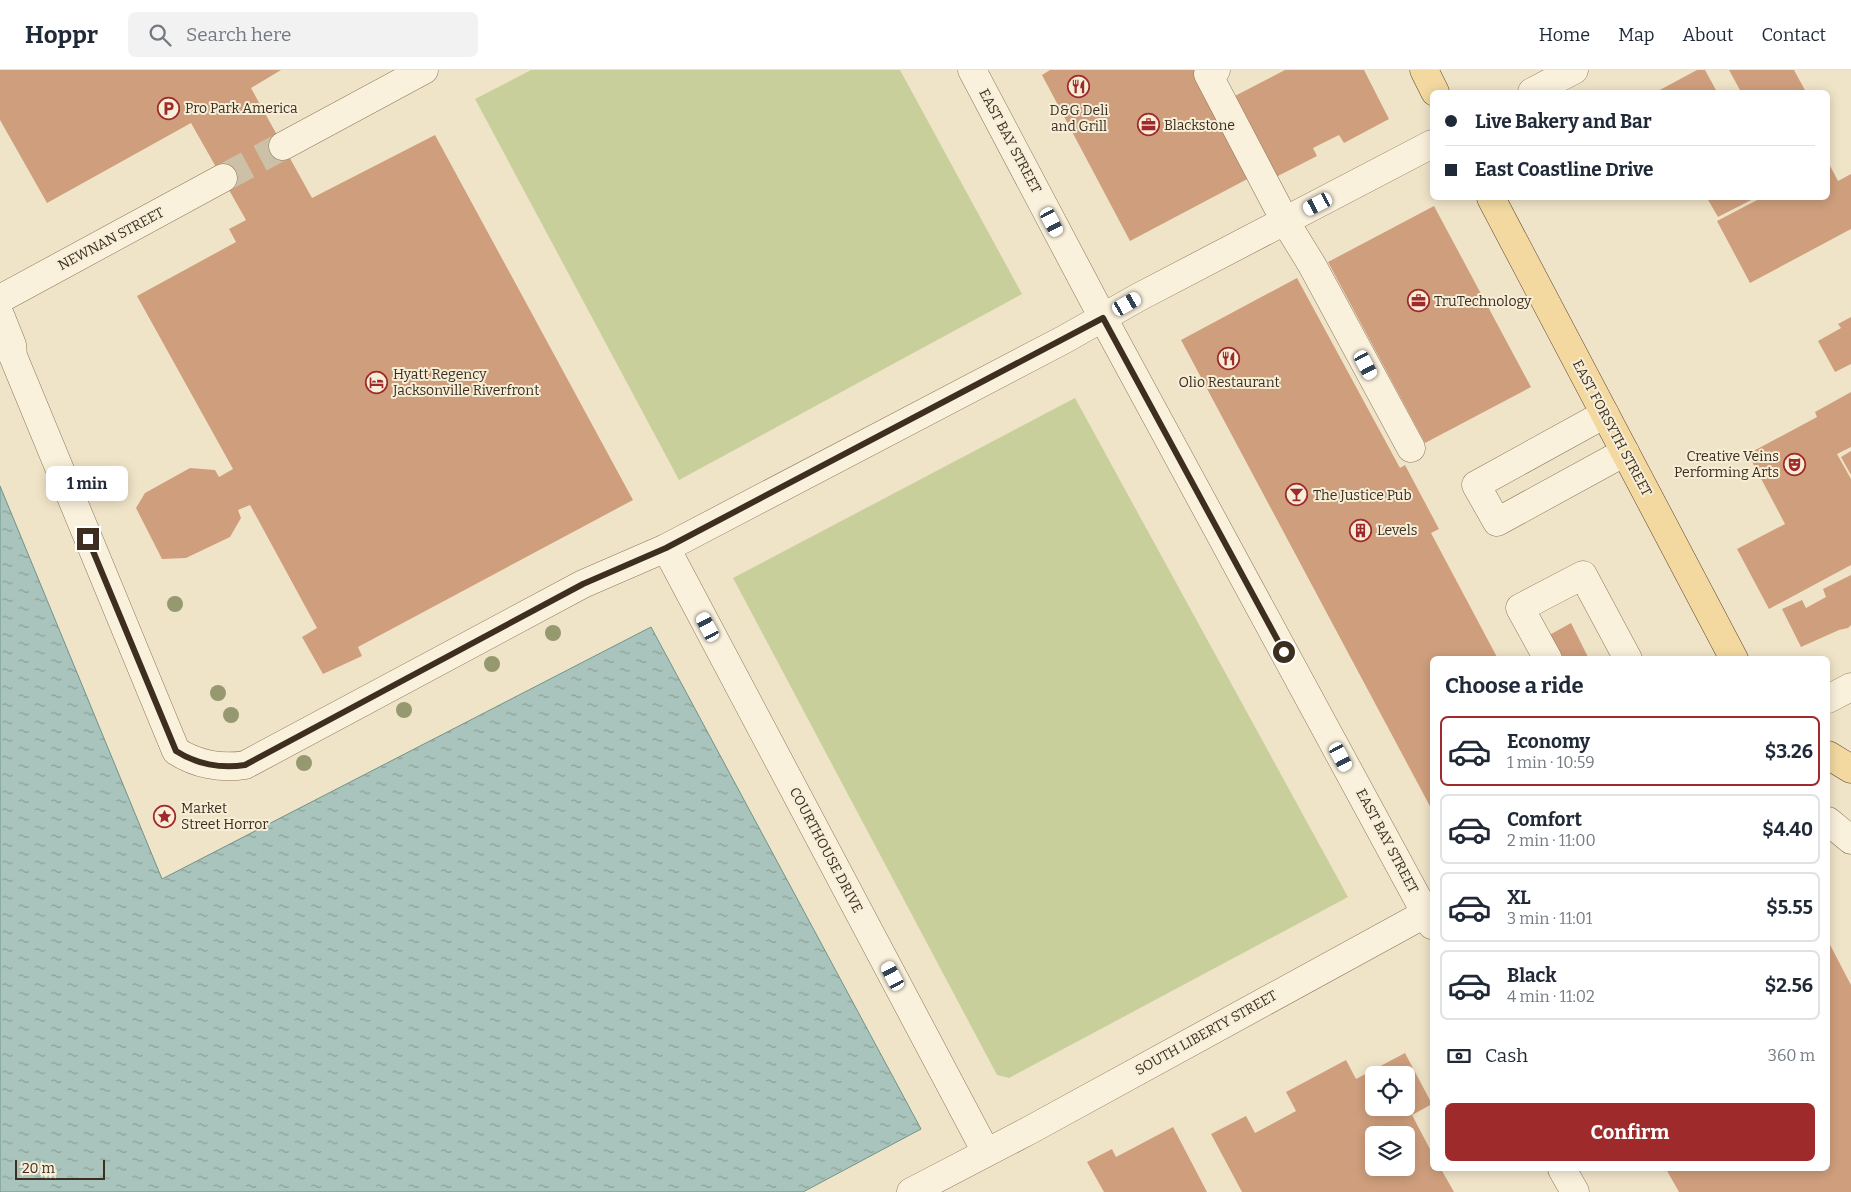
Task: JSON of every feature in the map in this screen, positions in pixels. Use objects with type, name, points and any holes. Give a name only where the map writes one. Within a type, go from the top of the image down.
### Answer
[{"type":"main road","points":[[1424,70],[1435,90]]},
{"type":"main road","name":"EAST FORSYTH STREET","points":[[1492,200],[1732,656]]},
{"type":"main road","points":[[1830,756],[1851,769]]},
{"type":"street","points":[[283,146],[424,70]]},
{"type":"street","name":"EAST BAY STREET","points":[[972,70],[1103,318],[1430,916]]},
{"type":"street","points":[[1216,70],[1208,74],[1285,222],[1312,265],[1411,448]]},
{"type":"street","points":[[1536,90],[1574,70]]},
{"type":"street","points":[[0,315],[12,345],[20,374],[176,751],[211,765],[245,765],[583,584],[666,548],[1430,145]]},
{"type":"street","name":"NEWNAN STREET","points":[[0,299],[223,178]]},
{"type":"street","points":[[1605,414],[1476,484],[1497,522],[1625,452]]},
{"type":"street","name":"COURTHOUSE DRIVE","points":[[666,548],[986,1152]]},
{"type":"street","points":[[1546,656],[1520,608],[1583,575],[1626,656]]},
{"type":"street","points":[[1830,698],[1851,687]]},
{"type":"street","points":[[1830,823],[1851,840]]},
{"type":"street","name":"SOUTH LIBERTY STREET","points":[[911,1192],[1430,916]]},
{"type":"street","points":[[1563,1171],[1575,1192]]},
{"type":"green space","points":[[531,70],[900,70],[1022,294],[679,480],[475,99]]},
{"type":"green space","points":[[1075,398],[1348,897],[1009,1078],[997,1075],[733,578]]},
{"type":"water","points":[[0,486],[162,879],[651,627],[921,1129],[803,1192],[0,1192]]},
{"type":"building","name":"Hyatt Regency Jacksonville Riverfront","points":[[0,70],[281,70],[251,88],[312,198],[435,135],[633,500],[358,647],[362,656],[323,674],[302,637],[317,628],[250,505],[238,510],[241,518],[230,537],[186,558],[162,559],[136,508],[145,493],[190,468],[215,470],[219,477],[233,469],[137,296],[236,242],[229,229],[246,220],[191,123],[47,203],[0,120]]},
{"type":"building","name":"Blackstone","points":[[1050,70],[1197,70],[1253,176],[1130,241],[1042,75]]},
{"type":"building","points":[[1285,70],[1364,70],[1389,119],[1344,143],[1339,135],[1313,148],[1317,156],[1274,178],[1233,97]]},
{"type":"building","points":[[1697,70],[1705,70],[1716,90],[1660,90]]},
{"type":"building","points":[[1729,70],[1794,70],[1805,90],[1740,90]]},
{"type":"building","points":[[1830,166],[1838,181],[1851,174],[1851,229],[1750,283],[1717,221],[1757,200],[1830,200]]},
{"type":"building","points":[[1708,200],[1751,200],[1718,217]]},
{"type":"building","points":[[1434,206],[1531,387],[1425,443],[1328,262]]},
{"type":"building","points":[[1297,278],[1400,468],[1405,465],[1439,529],[1431,533],[1496,656],[1430,656],[1430,806],[1181,340]]},
{"type":"building","points":[[1851,317],[1851,364],[1835,372],[1818,341],[1841,328],[1838,324]]},
{"type":"building","points":[[1851,392],[1851,447],[1837,454],[1851,479],[1851,565],[1769,609],[1737,549],[1785,524],[1748,454],[1817,417],[1815,412]]},
{"type":"building","points":[[1851,451],[1851,475],[1841,457]]},
{"type":"building","points":[[1851,575],[1851,625],[1848,628],[1839,630],[1801,647],[1782,609],[1802,600],[1806,608],[1826,597],[1823,589]]},
{"type":"building","points":[[1571,623],[1588,656],[1553,656],[1544,638]]},
{"type":"building","points":[[1830,945],[1851,985],[1851,1192],[1679,1192],[1667,1171],[1830,1171]]},
{"type":"building","points":[[1405,1053],[1412,1066],[1380,1066]]},
{"type":"building","points":[[1346,1060],[1356,1079],[1365,1074],[1365,1116],[1413,1116],[1430,1149],[1430,1171],[1442,1171],[1454,1192],[1242,1192],[1211,1134],[1246,1116],[1255,1133],[1296,1111],[1286,1092]]},
{"type":"building","points":[[1415,1072],[1430,1100],[1430,1105],[1415,1113]]},
{"type":"building","points":[[1173,1127],[1207,1192],[1104,1192],[1087,1162],[1112,1149],[1116,1157]]},
{"type":"tunnel","points":[[223,178],[283,146]]},
{"type":"place","name":"D&G Deli and Grill","points":[[1079,87]]},
{"type":"place","name":"Pro Park America","points":[[169,108]]},
{"type":"place","name":"Blackstone","points":[[1148,125]]},
{"type":"place","name":"TruTechnology","points":[[1418,301]]},
{"type":"place","name":"Olio Restaurant","points":[[1229,359]]},
{"type":"place","name":"Hyatt Regency Jacksonville Riverfront","points":[[377,382]]},
{"type":"place","name":"Creative Veins Performing Arts","points":[[1795,464]]},
{"type":"place","name":"The Justice Pub","points":[[1297,495]]},
{"type":"place","name":"Levels","points":[[1361,530]]},
{"type":"place","name":"Market Street Horror","points":[[165,816]]},
{"type":"route","points":[[88,539],[176,751],[211,765],[245,765],[583,584],[666,548],[1103,318],[1284,652]]}]
